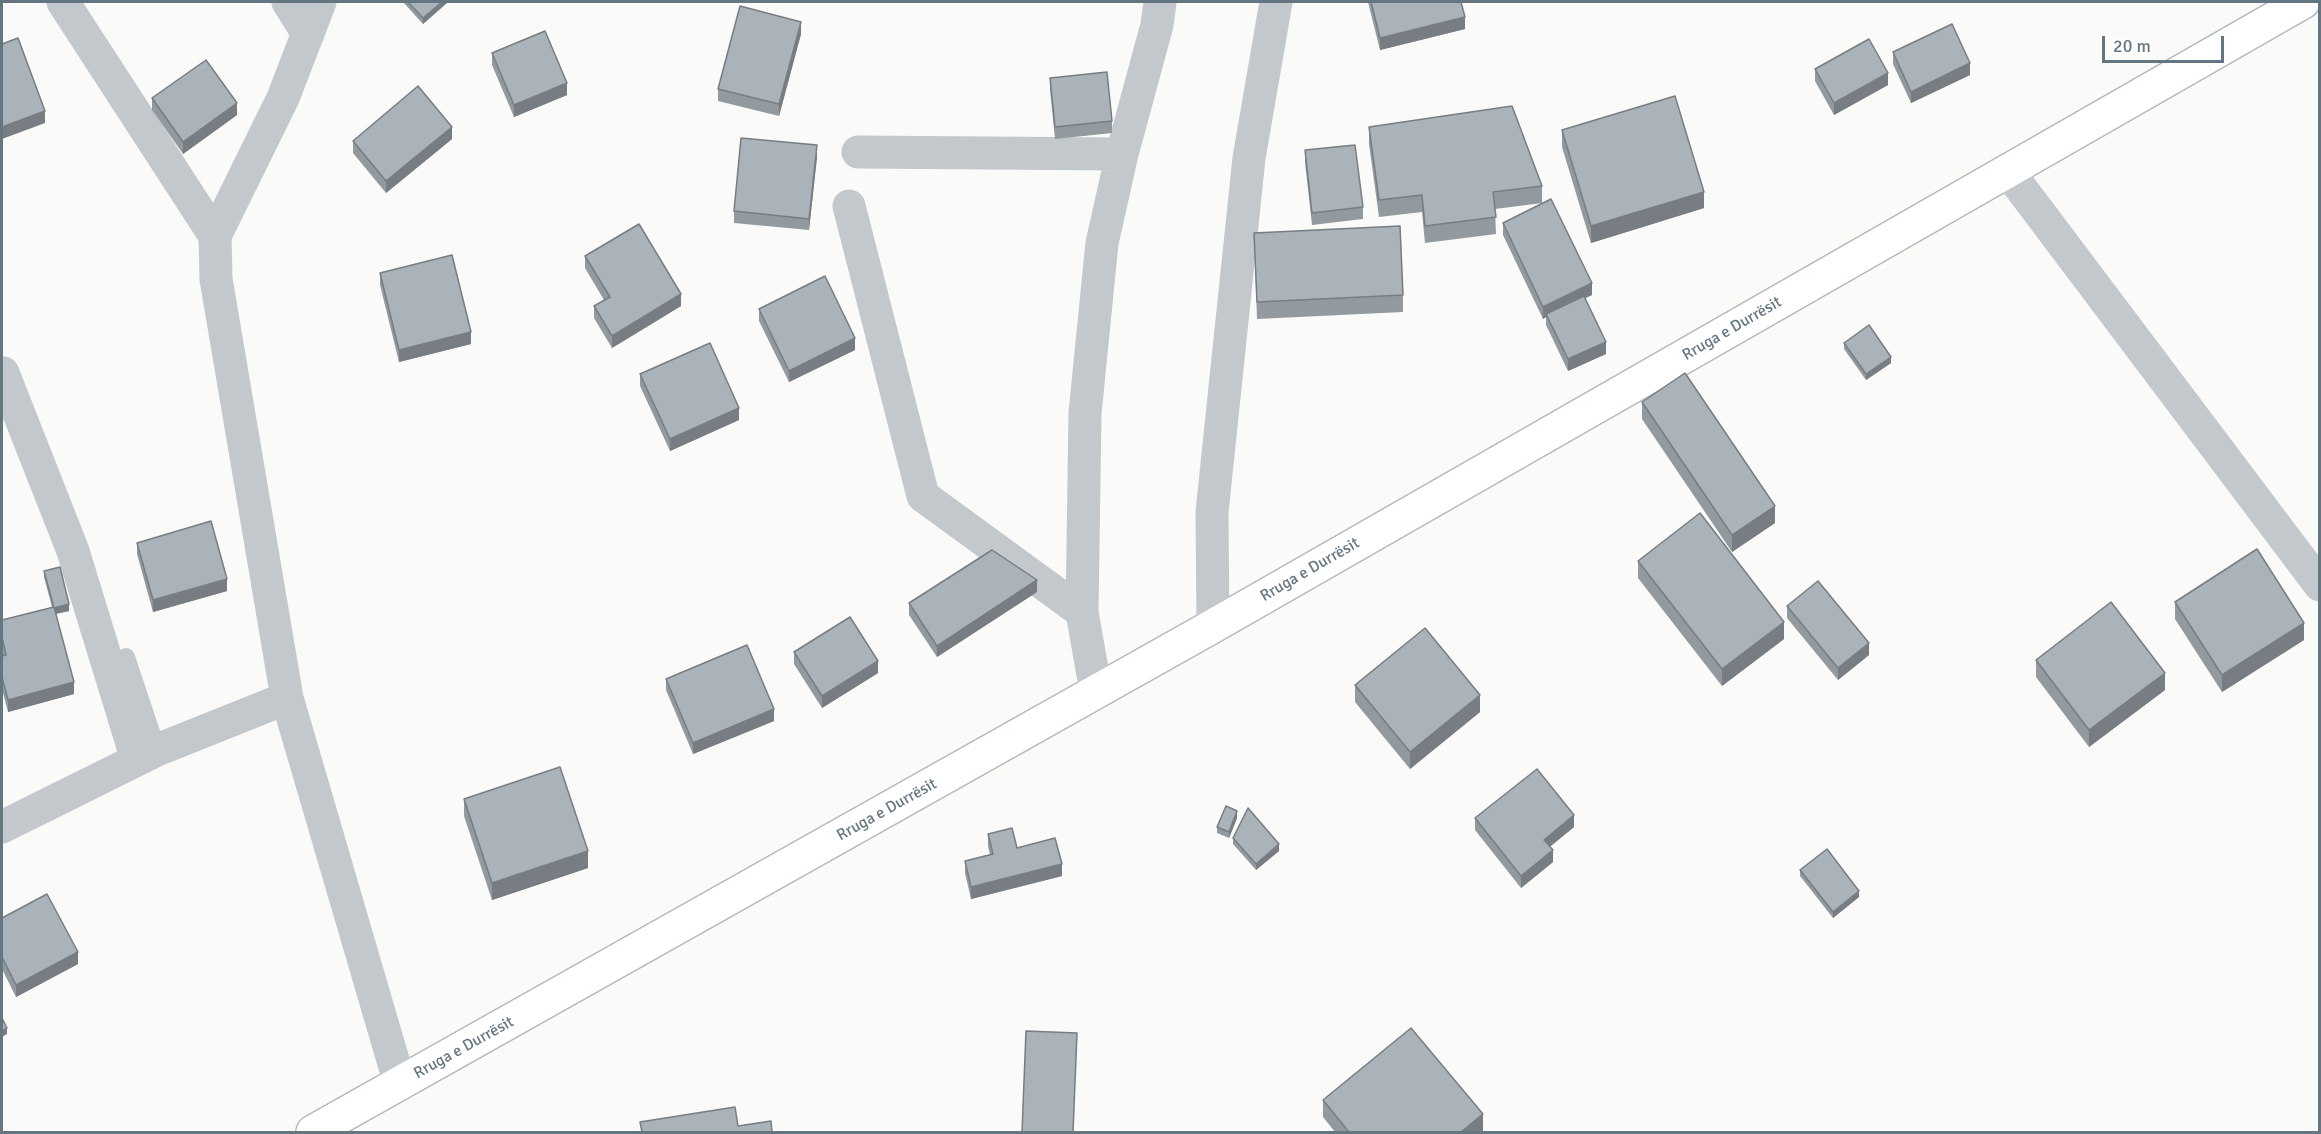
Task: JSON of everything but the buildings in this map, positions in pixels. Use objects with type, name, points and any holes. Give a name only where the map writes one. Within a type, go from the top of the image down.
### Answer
[{"type":"main road","name":"Rruga e Durrësit","points":[[313,1132],[1213,626],[2303,2]]},
{"type":"street","points":[[63,2],[214,236]]},
{"type":"street","points":[[288,2],[308,34]]},
{"type":"street","points":[[320,2],[283,98],[214,236],[216,279],[287,698],[400,1084]]},
{"type":"street","points":[[1096,692],[1082,612],[1086,413],[1102,243],[1122,154],[1157,25],[1160,2]]},
{"type":"street","points":[[1213,626],[1212,512],[1249,158],[1276,2]]},
{"type":"street","points":[[858,152],[1122,154]]},
{"type":"street","points":[[2008,171],[2319,585]]},
{"type":"street","points":[[849,206],[923,496],[1082,612]]},
{"type":"street","points":[[3,373],[73,551],[147,755]]},
{"type":"street","points":[[2,826],[147,755],[287,698]]},
{"type":"lane","points":[[126,657],[147,755]]}]
